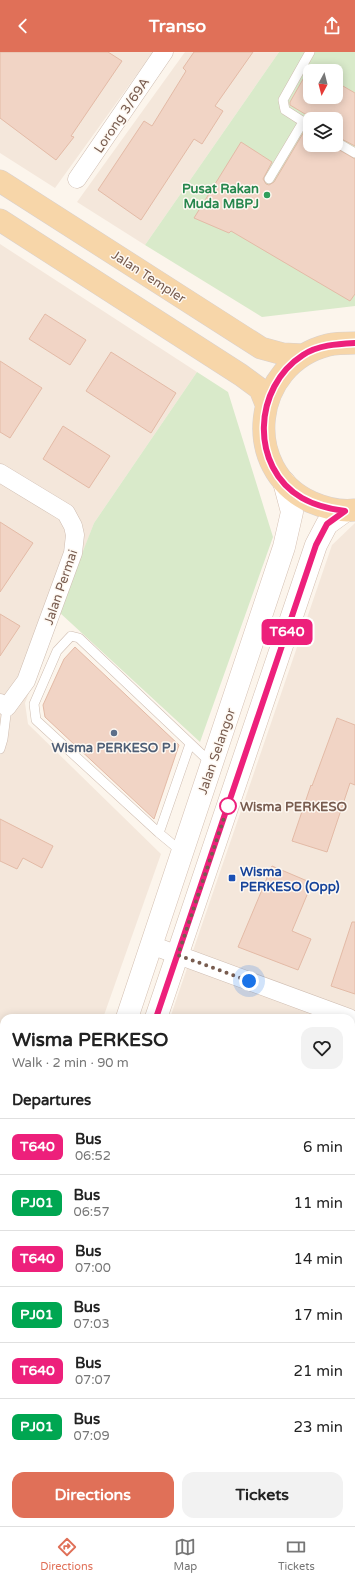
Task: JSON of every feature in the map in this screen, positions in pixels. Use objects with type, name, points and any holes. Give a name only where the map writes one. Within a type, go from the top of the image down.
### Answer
[{"type":"main road","name":"Jalan Templer","points":[[0,181],[262,348],[283,354],[303,355]]},
{"type":"main road","points":[[0,220],[241,374],[260,389],[266,404]]},
{"type":"main road","points":[[350,511],[322,507],[301,497],[284,482],[275,470],[266,449],[263,427],[266,404],[274,385],[282,374],[303,355],[328,345],[355,343]]},
{"type":"main road","name":"Jalan Selangor","points":[[128,1014],[284,547],[292,512],[284,482]]},
{"type":"main road","points":[[157,1014],[316,545],[327,524],[350,511]]},
{"type":"street","name":"Lorong 3/69A","points":[[77,179],[164,52]]},
{"type":"street","name":"Jalan Permai","points":[[0,473],[66,513],[75,535],[73,553],[26,681],[3,705]]},
{"type":"street","points":[[151,945],[339,1014]]},
{"type":"lane","points":[[303,122],[285,110],[282,100],[310,52]]},
{"type":"lane","points":[[269,179],[303,128]]},
{"type":"lane","points":[[343,146],[355,153]]},
{"type":"lane","points":[[182,852],[159,833],[36,720],[34,704],[57,651],[71,636],[78,638],[212,764]]},
{"type":"lane","points":[[0,749],[3,739],[3,705]]},
{"type":"lane","points":[[159,833],[190,744]]},
{"type":"shaded area","points":[[0,52],[153,52],[55,188],[0,153]]},
{"type":"shaded area","points":[[185,52],[279,52],[145,245],[77,202]]},
{"type":"shaded area","points":[[0,244],[197,372],[94,523],[25,703],[28,724],[161,854],[104,1014],[0,1014]]},
{"type":"shaded area","points":[[355,523],[355,1014],[171,1014],[332,545]]},
{"type":"green space","name":"Pusat Rakan Muda MBPJ","points":[[279,52],[355,52],[355,306],[262,317],[145,245]]},
{"type":"green space","points":[[197,372],[228,392],[273,537],[200,742],[59,612],[94,523]]},
{"type":"building","points":[[0,52],[108,52],[122,61],[71,136],[74,137],[56,160],[0,118]]},
{"type":"building","points":[[194,52],[253,52],[215,106],[223,111],[202,144],[194,139],[141,220],[98,190],[144,121],[152,126],[186,71],[183,68]]},
{"type":"building","points":[[303,79],[303,104],[343,104],[343,86],[355,93],[355,146],[343,140],[343,112],[303,113],[290,105],[290,102]]},
{"type":"building","points":[[303,133],[303,152],[343,152],[355,159],[355,294],[350,301],[231,231],[229,233],[194,218],[241,142],[272,162],[263,179],[266,184],[269,185],[274,182]]},
{"type":"building","points":[[45,314],[86,340],[70,365],[29,339]]},
{"type":"building","points":[[111,352],[176,393],[151,433],[86,391]]},
{"type":"building","points":[[0,361],[42,388],[10,438],[0,432]]},
{"type":"building","points":[[63,426],[110,456],[89,488],[43,459]]},
{"type":"building","points":[[0,522],[33,543],[0,592]]},
{"type":"building","points":[[0,614],[20,626],[0,656]]},
{"type":"building","points":[[75,647],[179,745],[154,819],[45,717],[43,705],[64,659]]},
{"type":"building","points":[[337,718],[355,725],[355,785],[350,783],[327,852],[292,841],[311,785],[312,786]]},
{"type":"building","points":[[0,819],[53,846],[42,868],[23,858],[17,869],[0,861]]},
{"type":"building","points":[[272,866],[312,883],[292,931],[311,939],[298,970],[238,947]]},
{"type":"building","points":[[352,922],[355,922],[355,994],[331,986]]},
{"type":"bus line","name":"T640","points":[[157,1014],[316,545],[327,524],[345,511],[322,507],[301,497],[284,482],[275,470],[266,449],[263,427],[266,404],[274,385],[286,368],[303,355],[328,345],[355,343]]},
{"type":"place","name":"Pusat Rakan Muda MBPJ","points":[[267,195]]},
{"type":"place","name":"Wisma PERKESO PJ","points":[[114,733]]},
{"type":"place","name":"Wisma PERKESO","points":[[228,806]]},
{"type":"place","name":"Wisma PERKESO (Opp)","points":[[232,878]]},
{"type":"route","points":[[228,806],[178,955],[249,981]]}]
